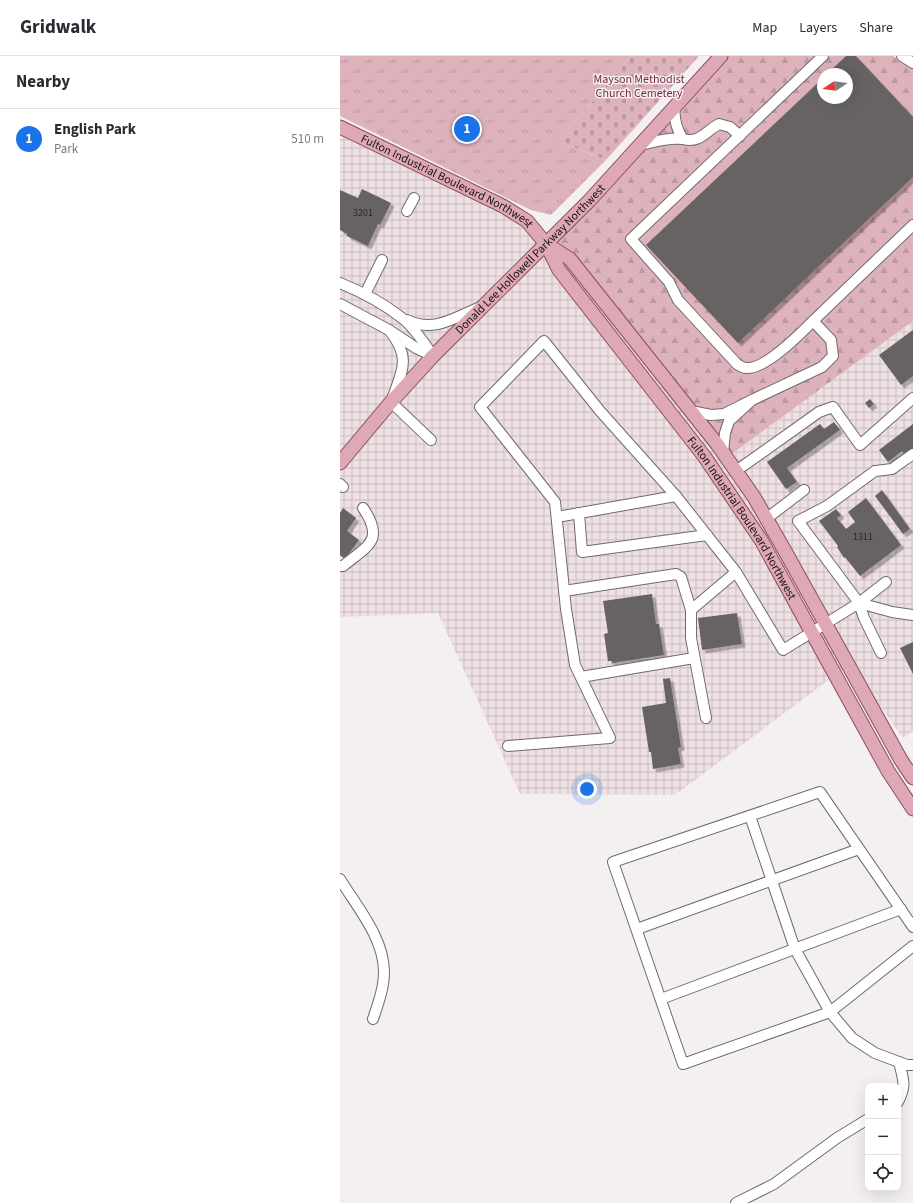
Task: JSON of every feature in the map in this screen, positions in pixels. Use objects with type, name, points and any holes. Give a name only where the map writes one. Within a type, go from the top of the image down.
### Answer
[{"type":"main road","name":"Donald Lee Hollowell Parkway Northwest","points":[[340,463],[391,402],[433,356],[589,201],[721,56]]},
{"type":"main road","name":"Fulton Industrial Boulevard Northwest","points":[[340,127],[502,206],[527,221],[546,244],[559,270],[704,456],[761,540],[888,772],[913,809]]},
{"type":"main road","name":"Fulton Industrial Boulevard Northwest","points":[[546,244],[570,260],[723,452],[754,497],[901,760],[913,778]]},
{"type":"street","points":[[823,56],[630,239],[669,282],[672,291],[678,300],[737,364],[746,368],[758,366],[781,351],[913,225]]},
{"type":"street","points":[[902,56],[913,63]]},
{"type":"street","points":[[674,108],[676,126],[683,139]]},
{"type":"street","points":[[640,145],[675,138],[689,141],[699,139],[710,129],[719,124],[730,126],[740,136]]},
{"type":"street","points":[[407,211],[414,198]]},
{"type":"street","points":[[365,294],[382,260]]},
{"type":"street","points":[[340,283],[365,294],[403,318],[420,325],[432,326],[482,307]]},
{"type":"street","points":[[340,304],[389,330],[416,348],[433,356]]},
{"type":"street","points":[[403,318],[424,342],[433,356]]},
{"type":"street","points":[[691,411],[711,415],[724,414],[822,367],[833,356],[831,340],[813,321]]},
{"type":"street","points":[[389,330],[400,346],[404,363],[403,370],[391,402],[430,440]]},
{"type":"street","points":[[508,746],[610,738],[575,665],[564,591],[556,502],[480,407],[544,341],[600,411],[676,496],[736,572],[783,650],[859,603],[886,582]]},
{"type":"street","points":[[736,471],[818,412],[833,408],[860,445],[913,398]]},
{"type":"street","points":[[723,452],[725,433],[729,421],[752,400]]},
{"type":"street","points":[[881,653],[864,618],[859,603],[798,521],[827,506],[875,471],[892,469],[913,454]]},
{"type":"street","points":[[766,518],[804,490]]},
{"type":"street","points":[[557,517],[676,496]]},
{"type":"street","points":[[340,566],[343,566],[361,552],[372,540],[374,534],[373,527],[363,508]]},
{"type":"street","points":[[578,514],[582,552],[707,535]]},
{"type":"street","points":[[691,610],[736,572]]},
{"type":"street","points":[[564,591],[676,574],[681,577],[691,610],[691,638],[706,718]]},
{"type":"street","points":[[859,603],[892,612],[913,615]]},
{"type":"street","points":[[581,676],[694,658]]},
{"type":"street","points":[[913,927],[820,792],[613,862],[683,1064],[830,1012],[913,946]]},
{"type":"street","points":[[750,816],[795,949],[830,1012],[852,1038],[875,1053],[907,1066],[913,1065]]},
{"type":"street","points":[[637,929],[859,849]]},
{"type":"street","points":[[340,879],[373,931],[382,954],[384,972],[382,990],[373,1020]]},
{"type":"street","points":[[661,999],[901,909]]},
{"type":"street","points":[[899,1062],[904,1091],[901,1096]]},
{"type":"street","points":[[736,1203],[774,1184],[838,1138],[865,1121]]},
{"type":"shaded area","points":[[340,128],[458,185],[553,236],[722,461],[913,321],[913,731],[903,738],[850,664],[675,795],[520,794],[438,613],[340,617]]},
{"type":"green space","points":[[340,56],[631,56],[558,141],[606,160],[551,215],[531,210],[340,116]]},
{"type":"green space","name":"Mayson Methodist Church Cemetery","points":[[631,56],[699,56],[606,160],[558,141]]},
{"type":"green space","points":[[715,56],[893,56],[913,68],[913,321],[722,461],[553,236]]},
{"type":"building","points":[[846,56],[856,56],[913,117],[913,177],[738,343],[646,245],[817,84],[817,104],[853,104],[853,68],[833,68]]},
{"type":"building","points":[[362,189],[391,203],[380,225],[378,224],[368,246],[347,236],[347,234],[340,230],[340,190],[358,198]]},
{"type":"building","points":[[913,330],[913,376],[901,385],[879,355]]},
{"type":"building","points":[[870,399],[874,404],[869,408],[865,403]]},
{"type":"building","points":[[834,422],[840,430],[787,468],[797,482],[786,489],[767,462],[820,424],[824,429]]},
{"type":"building","points":[[913,424],[913,449],[905,455],[902,451],[888,462],[879,450]]},
{"type":"building","points":[[882,490],[910,529],[903,534],[875,496]]},
{"type":"building","points":[[866,498],[901,545],[860,576],[845,557],[844,558],[837,547],[838,546],[819,521],[836,509],[841,515],[837,518],[846,529],[855,522],[848,512]]},
{"type":"building","points":[[343,508],[356,518],[347,531],[359,540],[345,559],[340,555],[340,513]]},
{"type":"building","points":[[652,594],[656,624],[659,624],[664,655],[612,663],[612,661],[608,661],[604,634],[608,633],[603,601]]},
{"type":"building","points":[[737,613],[742,644],[702,650],[698,618]]},
{"type":"building","points":[[913,642],[913,674],[900,648]]},
{"type":"building","points":[[670,678],[681,747],[678,748],[681,764],[653,769],[642,707],[666,703],[663,679]]},
{"type":"place","name":"English Park","points":[[467,129]]}]
